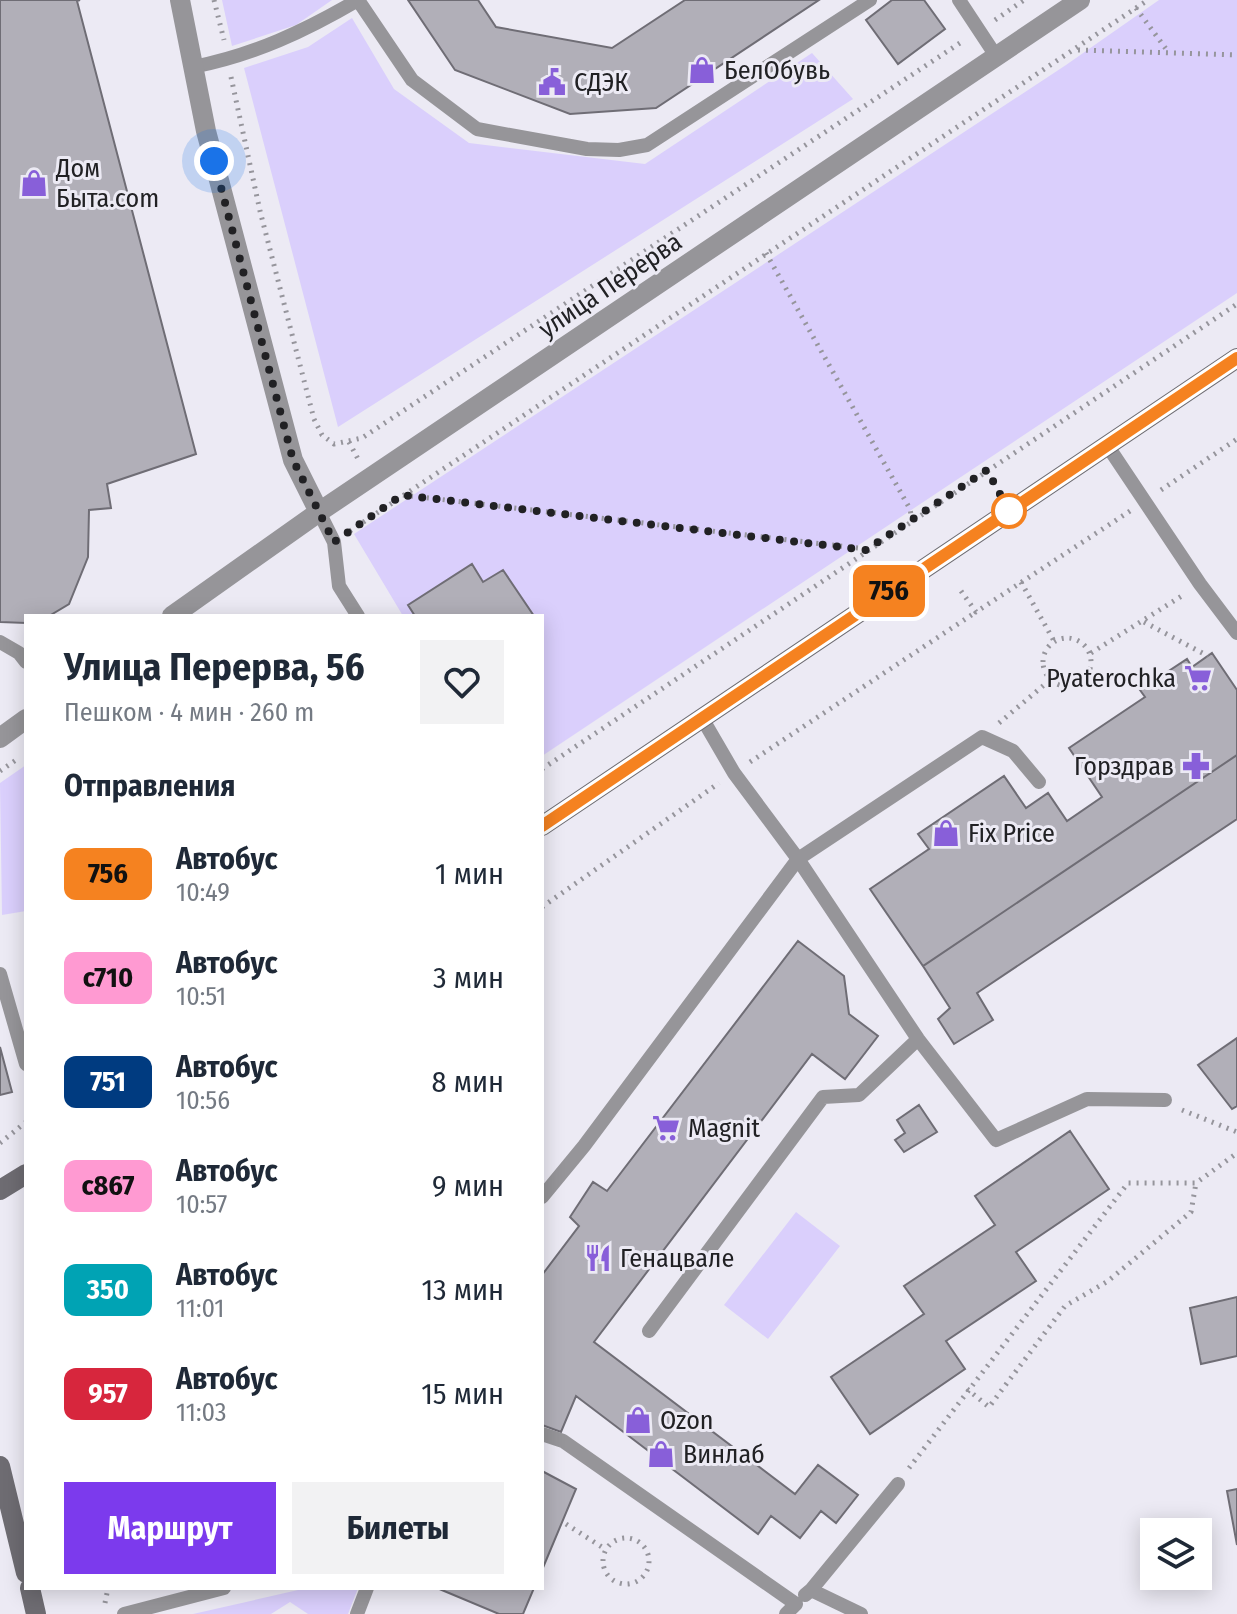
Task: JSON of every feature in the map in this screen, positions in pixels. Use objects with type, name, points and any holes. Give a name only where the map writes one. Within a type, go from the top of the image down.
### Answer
[{"type":"main road","points":[[544,825],[1237,358]]},
{"type":"main road","points":[[0,1190],[24,1175]]},
{"type":"main road","points":[[0,1466],[24,1565]]},
{"type":"main road","points":[[30,1590],[36,1614]]},
{"type":"street","points":[[180,0],[206,131],[293,460],[319,512]]},
{"type":"street","name":"улица Перерва","points":[[175,614],[319,512],[1080,0]]},
{"type":"street","points":[[0,738],[24,720]]},
{"type":"lane","points":[[193,67],[229,60],[302,33],[358,0],[412,80],[477,129],[587,149],[619,150],[647,145],[870,0]]},
{"type":"lane","points":[[959,0],[996,56]]},
{"type":"lane","points":[[1107,445],[1200,584],[1237,633]]},
{"type":"lane","points":[[319,512],[334,542],[339,586],[357,614]]},
{"type":"lane","points":[[0,642],[24,659]]},
{"type":"lane","points":[[702,718],[734,773],[798,859],[918,1039],[996,1140],[1087,1099],[1165,1100]]},
{"type":"lane","points":[[544,1195],[584,1146],[798,859],[982,737],[1013,751],[1039,782]]},
{"type":"lane","points":[[0,974],[24,1057]]},
{"type":"lane","points":[[649,1331],[823,1097],[859,1095],[918,1039]]},
{"type":"lane","points":[[544,1435],[563,1441],[791,1609],[811,1590],[898,1484]]},
{"type":"lane","points":[[124,1614],[216,1590]]},
{"type":"lane","points":[[357,1614],[366,1590]]},
{"type":"lane","points":[[811,1590],[861,1614]]},
{"type":"path","points":[[214,0],[260,211],[302,378],[314,419],[322,435],[334,444],[362,438],[1024,0]]},
{"type":"path","points":[[334,542],[1148,0]]},
{"type":"path","points":[[1136,8],[1169,53]]},
{"type":"path","points":[[1075,50],[1237,55]]},
{"type":"path","points":[[766,253],[902,496],[912,520]]},
{"type":"path","points":[[544,768],[1237,304]]},
{"type":"path","points":[[544,906],[734,773],[1237,439]]},
{"type":"path","points":[[402,495],[866,550]]},
{"type":"path","points":[[1021,582],[1054,641]]},
{"type":"path","points":[[1091,653],[1200,584]]},
{"type":"path","points":[[961,591],[976,612]]},
{"type":"path","points":[[1143,622],[1208,656]]},
{"type":"path","points":[[1068,638],[1082,642],[1091,653],[1092,667],[1086,679],[1075,686],[1062,686],[1050,680],[1043,667],[1045,652],[1054,641],[1068,638]]},
{"type":"path","points":[[982,737],[1050,680]]},
{"type":"path","points":[[1165,1100],[1237,1132]]},
{"type":"path","points":[[0,1143],[24,1124]]},
{"type":"path","points":[[898,1484],[967,1389],[1128,1183],[1196,1183],[1237,1153]]},
{"type":"path","points":[[967,1389],[989,1407],[1065,1306],[1108,1281],[1191,1212],[1196,1183]]},
{"type":"path","points":[[566,1524],[605,1549]]},
{"type":"path","points":[[620,1538],[637,1539],[646,1548],[650,1560],[647,1572],[638,1581],[626,1585],[614,1582],[605,1573],[601,1561],[605,1549],[620,1538]]},
{"type":"shaded area","points":[[222,0],[332,0],[296,25],[232,46]]},
{"type":"shaded area","points":[[1159,0],[1237,0],[1237,293],[544,755],[544,614],[402,614],[354,534],[1066,65]]},
{"type":"shaded area","points":[[352,18],[394,89],[469,143],[645,164],[812,53],[853,99],[338,427],[244,68],[308,47]]},
{"type":"shaded area","points":[[24,766],[24,911],[2,915],[0,783]]},
{"type":"shaded area","points":[[796,1212],[840,1246],[768,1339],[724,1305]]},
{"type":"shaded area","points":[[298,1590],[357,1590],[348,1614],[308,1614],[290,1602],[271,1614],[193,1614]]},
{"type":"building","points":[[0,0],[80,0],[77,1],[196,454],[107,484],[111,508],[89,510],[88,557],[69,604],[52,614],[24,614],[24,623],[0,622]]},
{"type":"building","points":[[408,0],[478,0],[496,27],[612,48],[685,0],[819,0],[656,108],[570,114],[455,70]]},
{"type":"building","points":[[892,0],[924,0],[945,29],[898,64],[866,20]]},
{"type":"building","points":[[472,564],[483,582],[503,570],[533,614],[414,614],[408,605]]},
{"type":"building","points":[[1212,653],[1237,690],[1237,755],[923,966],[870,889],[929,849],[918,834],[1004,776],[1026,808],[1048,793],[1067,821],[1102,797],[1069,748],[1145,697],[1140,690],[1187,659],[1192,667]]},
{"type":"building","points":[[1237,755],[1237,819],[977,993],[993,1020],[954,1044],[938,1019],[950,1008],[923,966]]},
{"type":"building","points":[[798,941],[844,976],[849,1014],[878,1036],[845,1079],[812,1054],[594,1342],[795,1494],[818,1465],[858,1495],[836,1523],[821,1511],[800,1538],[771,1516],[758,1534],[576,1396],[561,1432],[544,1426],[544,1272],[579,1226],[570,1217],[593,1182],[607,1191]]},
{"type":"building","points":[[1237,1038],[1237,1106],[1232,1109],[1198,1065]]},
{"type":"building","points":[[0,1047],[12,1092],[0,1095]]},
{"type":"building","points":[[919,1105],[937,1132],[904,1152],[895,1140],[905,1133],[897,1120]]},
{"type":"building","points":[[1070,1131],[1109,1189],[1016,1252],[1036,1281],[946,1341],[965,1369],[870,1434],[831,1377],[924,1314],[904,1286],[995,1225],[975,1196]]},
{"type":"building","points":[[1237,1297],[1237,1356],[1201,1364],[1190,1308]]},
{"type":"building","points":[[544,1472],[576,1489],[544,1565]]},
{"type":"building","points":[[1237,1489],[1237,1545],[1227,1491]]},
{"type":"building","points":[[442,1590],[533,1590],[523,1614],[499,1614]]},
{"type":"bus line","name":"756","points":[[544,825],[1237,358]]},
{"type":"place","name":"БелОбувь","points":[[702,70]]},
{"type":"place","name":"СДЭК","points":[[552,82]]},
{"type":"place","name":"Дом Быта.com","points":[[34,183]]},
{"type":"place","name":"Pyaterochka","points":[[1198,678]]},
{"type":"place","name":"Горздрав","points":[[1196,766]]},
{"type":"place","name":"Fix Price","points":[[946,833]]},
{"type":"place","name":"Magnit","points":[[666,1128]]},
{"type":"place","name":"Генацвале","points":[[598,1258]]},
{"type":"place","name":"Ozon","points":[[638,1420]]},
{"type":"place","name":"Винлаб","points":[[661,1454]]},
{"type":"route","points":[[214,161],[293,460],[334,542],[402,495],[866,550],[987,470],[1009,511]]}]
